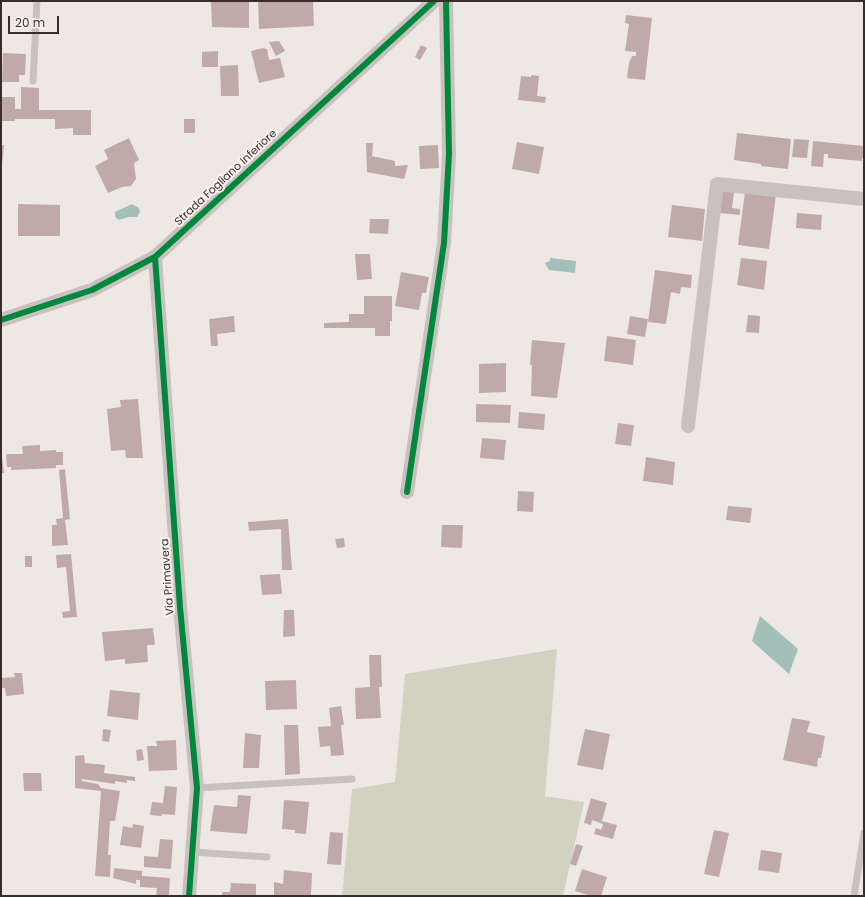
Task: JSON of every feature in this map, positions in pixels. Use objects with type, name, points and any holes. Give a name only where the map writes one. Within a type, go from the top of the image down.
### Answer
[{"type":"street","name":"Strada Fogliano Inferiore","points":[[1,320],[92,290],[155,257],[434,1]]},
{"type":"street","points":[[407,492],[444,243],[449,154],[446,1]]},
{"type":"street","points":[[688,426],[718,184],[864,200]]},
{"type":"street","name":"Via Primavera","points":[[155,257],[180,607],[197,788],[189,896]]},
{"type":"lane","points":[[33,81],[37,1]]},
{"type":"lane","points":[[197,788],[352,779]]},
{"type":"lane","points":[[854,896],[864,833]]},
{"type":"lane","points":[[192,852],[267,857]]},
{"type":"green space","points":[[557,649],[545,796],[584,802],[563,896],[342,896],[352,789],[395,782],[405,674]]},
{"type":"water","points":[[132,204],[139,208],[140,212],[137,217],[128,217],[119,220],[115,217],[115,212]]},
{"type":"water","points":[[550,258],[576,261],[575,273],[549,270],[545,263],[550,261]]},
{"type":"water","points":[[760,616],[798,649],[789,674],[752,641]]},
{"type":"building","points":[[211,1],[249,1],[249,28],[212,27]]},
{"type":"building","points":[[258,1],[313,1],[314,26],[259,29]]},
{"type":"building","points":[[626,15],[652,18],[645,80],[627,78],[629,63],[632,56],[636,56],[636,52],[625,51],[629,24],[625,23]]},
{"type":"building","points":[[279,41],[285,51],[276,56],[269,42]]},
{"type":"building","points":[[421,45],[427,48],[420,60],[415,57]]},
{"type":"building","points":[[263,48],[267,49],[269,60],[280,58],[285,77],[259,83],[251,51]]},
{"type":"building","points":[[218,51],[218,67],[202,67],[202,52]]},
{"type":"building","points":[[3,53],[26,54],[25,75],[19,75],[19,82],[2,82]]},
{"type":"building","points":[[238,65],[239,96],[221,96],[220,66]]},
{"type":"building","points":[[531,75],[539,76],[537,96],[546,97],[545,103],[518,100],[521,76],[531,77]]},
{"type":"building","points":[[21,87],[39,88],[39,110],[91,110],[91,135],[73,135],[73,128],[55,129],[55,119],[15,119],[15,121],[1,121],[1,97],[15,97],[15,109],[21,109]]},
{"type":"building","points":[[184,119],[195,119],[195,133],[184,133]]},
{"type":"building","points":[[737,133],[791,139],[788,169],[761,166],[761,164],[734,160]]},
{"type":"building","points":[[129,138],[139,160],[134,163],[136,179],[131,186],[122,187],[108,193],[95,166],[108,159],[104,150]]},
{"type":"building","points":[[794,139],[809,140],[807,158],[792,157]]},
{"type":"building","points":[[813,141],[864,146],[864,158],[862,158],[862,161],[828,158],[828,154],[824,154],[823,167],[811,166]]},
{"type":"building","points":[[517,142],[544,147],[539,174],[512,169]]},
{"type":"building","points":[[366,143],[373,143],[372,156],[395,161],[395,166],[408,165],[404,179],[367,172]]},
{"type":"building","points":[[1,145],[4,145],[2,165],[1,165]]},
{"type":"building","points":[[438,145],[439,168],[420,169],[419,146]]},
{"type":"building","points":[[721,191],[734,192],[732,208],[740,209],[740,215],[719,213]]},
{"type":"building","points":[[745,192],[776,195],[769,249],[738,245]]},
{"type":"building","points":[[18,204],[60,205],[60,236],[18,236]]},
{"type":"building","points":[[672,205],[705,209],[702,241],[668,237]]},
{"type":"building","points":[[797,213],[822,215],[821,230],[796,228]]},
{"type":"building","points":[[370,219],[389,219],[388,234],[369,233]]},
{"type":"building","points":[[355,254],[370,254],[372,279],[357,280]]},
{"type":"building","points":[[741,258],[767,261],[764,290],[737,285]]},
{"type":"building","points":[[655,270],[692,275],[691,288],[681,287],[680,294],[671,292],[666,324],[648,322]]},
{"type":"building","points":[[401,272],[429,277],[426,293],[422,293],[419,310],[395,306]]},
{"type":"building","points":[[364,296],[392,296],[392,321],[390,321],[390,336],[375,336],[375,328],[324,328],[324,323],[349,322],[349,314],[364,314]]},
{"type":"building","points":[[748,315],[760,316],[759,333],[746,332]]},
{"type":"building","points":[[234,316],[235,332],[217,334],[218,346],[211,346],[209,319]]},
{"type":"building","points":[[630,316],[648,319],[645,337],[627,334]]},
{"type":"building","points":[[607,336],[636,340],[633,365],[604,361]]},
{"type":"building","points":[[532,340],[565,343],[557,398],[531,396],[532,365],[530,365]]},
{"type":"building","points":[[506,363],[506,392],[479,393],[479,364]]},
{"type":"building","points":[[138,399],[143,458],[126,458],[125,450],[111,451],[107,409],[121,407],[120,400]]},
{"type":"building","points":[[476,404],[511,405],[510,423],[476,422]]},
{"type":"building","points":[[519,412],[545,414],[544,430],[518,428]]},
{"type":"building","points":[[618,423],[634,425],[631,446],[615,444]]},
{"type":"building","points":[[482,438],[506,440],[504,460],[480,458]]},
{"type":"building","points":[[40,445],[40,451],[56,450],[56,452],[63,452],[63,465],[56,465],[56,468],[11,470],[11,467],[7,467],[6,454],[23,454],[22,446]]},
{"type":"building","points":[[1,450],[4,473],[1,473]]},
{"type":"building","points":[[646,457],[675,462],[673,485],[643,481]]},
{"type":"building","points":[[65,469],[70,519],[65,520],[68,545],[52,546],[52,525],[57,525],[56,519],[63,518],[59,470]]},
{"type":"building","points":[[518,491],[534,492],[533,512],[517,511]]},
{"type":"building","points":[[728,506],[752,508],[750,523],[726,520]]},
{"type":"building","points":[[288,519],[292,570],[282,570],[281,529],[249,531],[248,522]]},
{"type":"building","points":[[442,525],[463,525],[462,548],[441,547]]},
{"type":"building","points":[[344,538],[345,547],[337,548],[335,539]]},
{"type":"building","points":[[71,554],[77,617],[63,618],[62,612],[70,611],[66,567],[57,568],[56,555]]},
{"type":"building","points":[[25,556],[32,556],[32,567],[25,567]]},
{"type":"building","points":[[280,574],[282,594],[262,595],[260,575]]},
{"type":"building","points":[[284,610],[294,610],[295,636],[283,637]]},
{"type":"building","points":[[153,628],[155,645],[147,645],[148,662],[125,664],[125,659],[105,661],[102,632]]},
{"type":"building","points":[[369,655],[381,655],[382,687],[379,687],[381,718],[356,719],[355,688],[370,687]]},
{"type":"building","points":[[14,673],[22,673],[24,694],[6,696],[5,688],[2,688],[2,678],[15,677]]},
{"type":"building","points":[[296,680],[297,709],[266,710],[265,681]]},
{"type":"building","points":[[110,690],[140,693],[138,720],[107,716]]},
{"type":"building","points":[[341,706],[344,725],[341,725],[344,755],[331,756],[330,746],[320,747],[318,727],[331,726],[329,708]]},
{"type":"building","points":[[792,718],[810,721],[807,732],[825,736],[821,758],[818,758],[817,767],[783,760]]},
{"type":"building","points":[[284,725],[298,725],[300,774],[285,775]]},
{"type":"building","points":[[103,729],[111,730],[109,742],[102,741]]},
{"type":"building","points":[[585,729],[610,734],[603,770],[577,765]]},
{"type":"building","points":[[245,733],[261,735],[259,768],[243,768]]},
{"type":"building","points":[[176,740],[177,770],[149,771],[147,746],[157,746],[156,741]]},
{"type":"building","points":[[142,749],[144,760],[137,761],[136,750]]},
{"type":"building","points":[[84,755],[85,763],[105,765],[104,773],[135,777],[135,781],[127,780],[127,783],[115,781],[115,784],[82,779],[82,781],[98,784],[101,788],[120,791],[115,821],[110,821],[108,855],[111,855],[110,877],[95,876],[101,791],[75,788],[75,756]]},
{"type":"building","points":[[23,773],[41,773],[42,791],[24,791]]},
{"type":"building","points":[[165,786],[177,787],[175,815],[150,815],[152,802],[163,803]]},
{"type":"building","points":[[238,795],[251,796],[247,834],[210,831],[214,805],[237,807]]},
{"type":"building","points":[[591,798],[607,803],[602,821],[617,825],[613,839],[594,834],[596,828],[601,830],[603,824],[592,820],[591,825],[584,823]]},
{"type":"building","points":[[284,800],[309,802],[306,834],[295,833],[295,830],[282,829]]},
{"type":"building","points":[[133,824],[144,826],[141,848],[120,845],[123,826],[132,828]]},
{"type":"building","points":[[714,830],[729,833],[719,877],[704,874]]},
{"type":"building","points":[[330,832],[343,833],[341,865],[327,864]]},
{"type":"building","points":[[160,839],[173,840],[171,869],[144,867],[144,856],[158,857]]},
{"type":"building","points":[[576,844],[583,846],[576,866],[570,864]]},
{"type":"building","points":[[761,850],[782,853],[779,873],[758,870]]},
{"type":"building","points":[[114,868],[142,871],[142,876],[170,878],[169,896],[156,896],[157,888],[140,887],[140,880],[136,880],[136,884],[113,878]]},
{"type":"building","points":[[582,869],[607,877],[601,896],[591,896],[575,891]]},
{"type":"building","points":[[284,870],[312,873],[311,896],[274,896],[274,882],[283,884]]},
{"type":"building","points":[[231,883],[256,884],[256,896],[222,896],[222,892],[230,892]]},
{"type":"cycle path","points":[[1,320],[92,290],[155,257],[434,1]]},
{"type":"cycle path","points":[[407,492],[444,243],[449,154],[446,1]]},
{"type":"cycle path","points":[[155,257],[180,607],[197,788],[189,896]]}]
